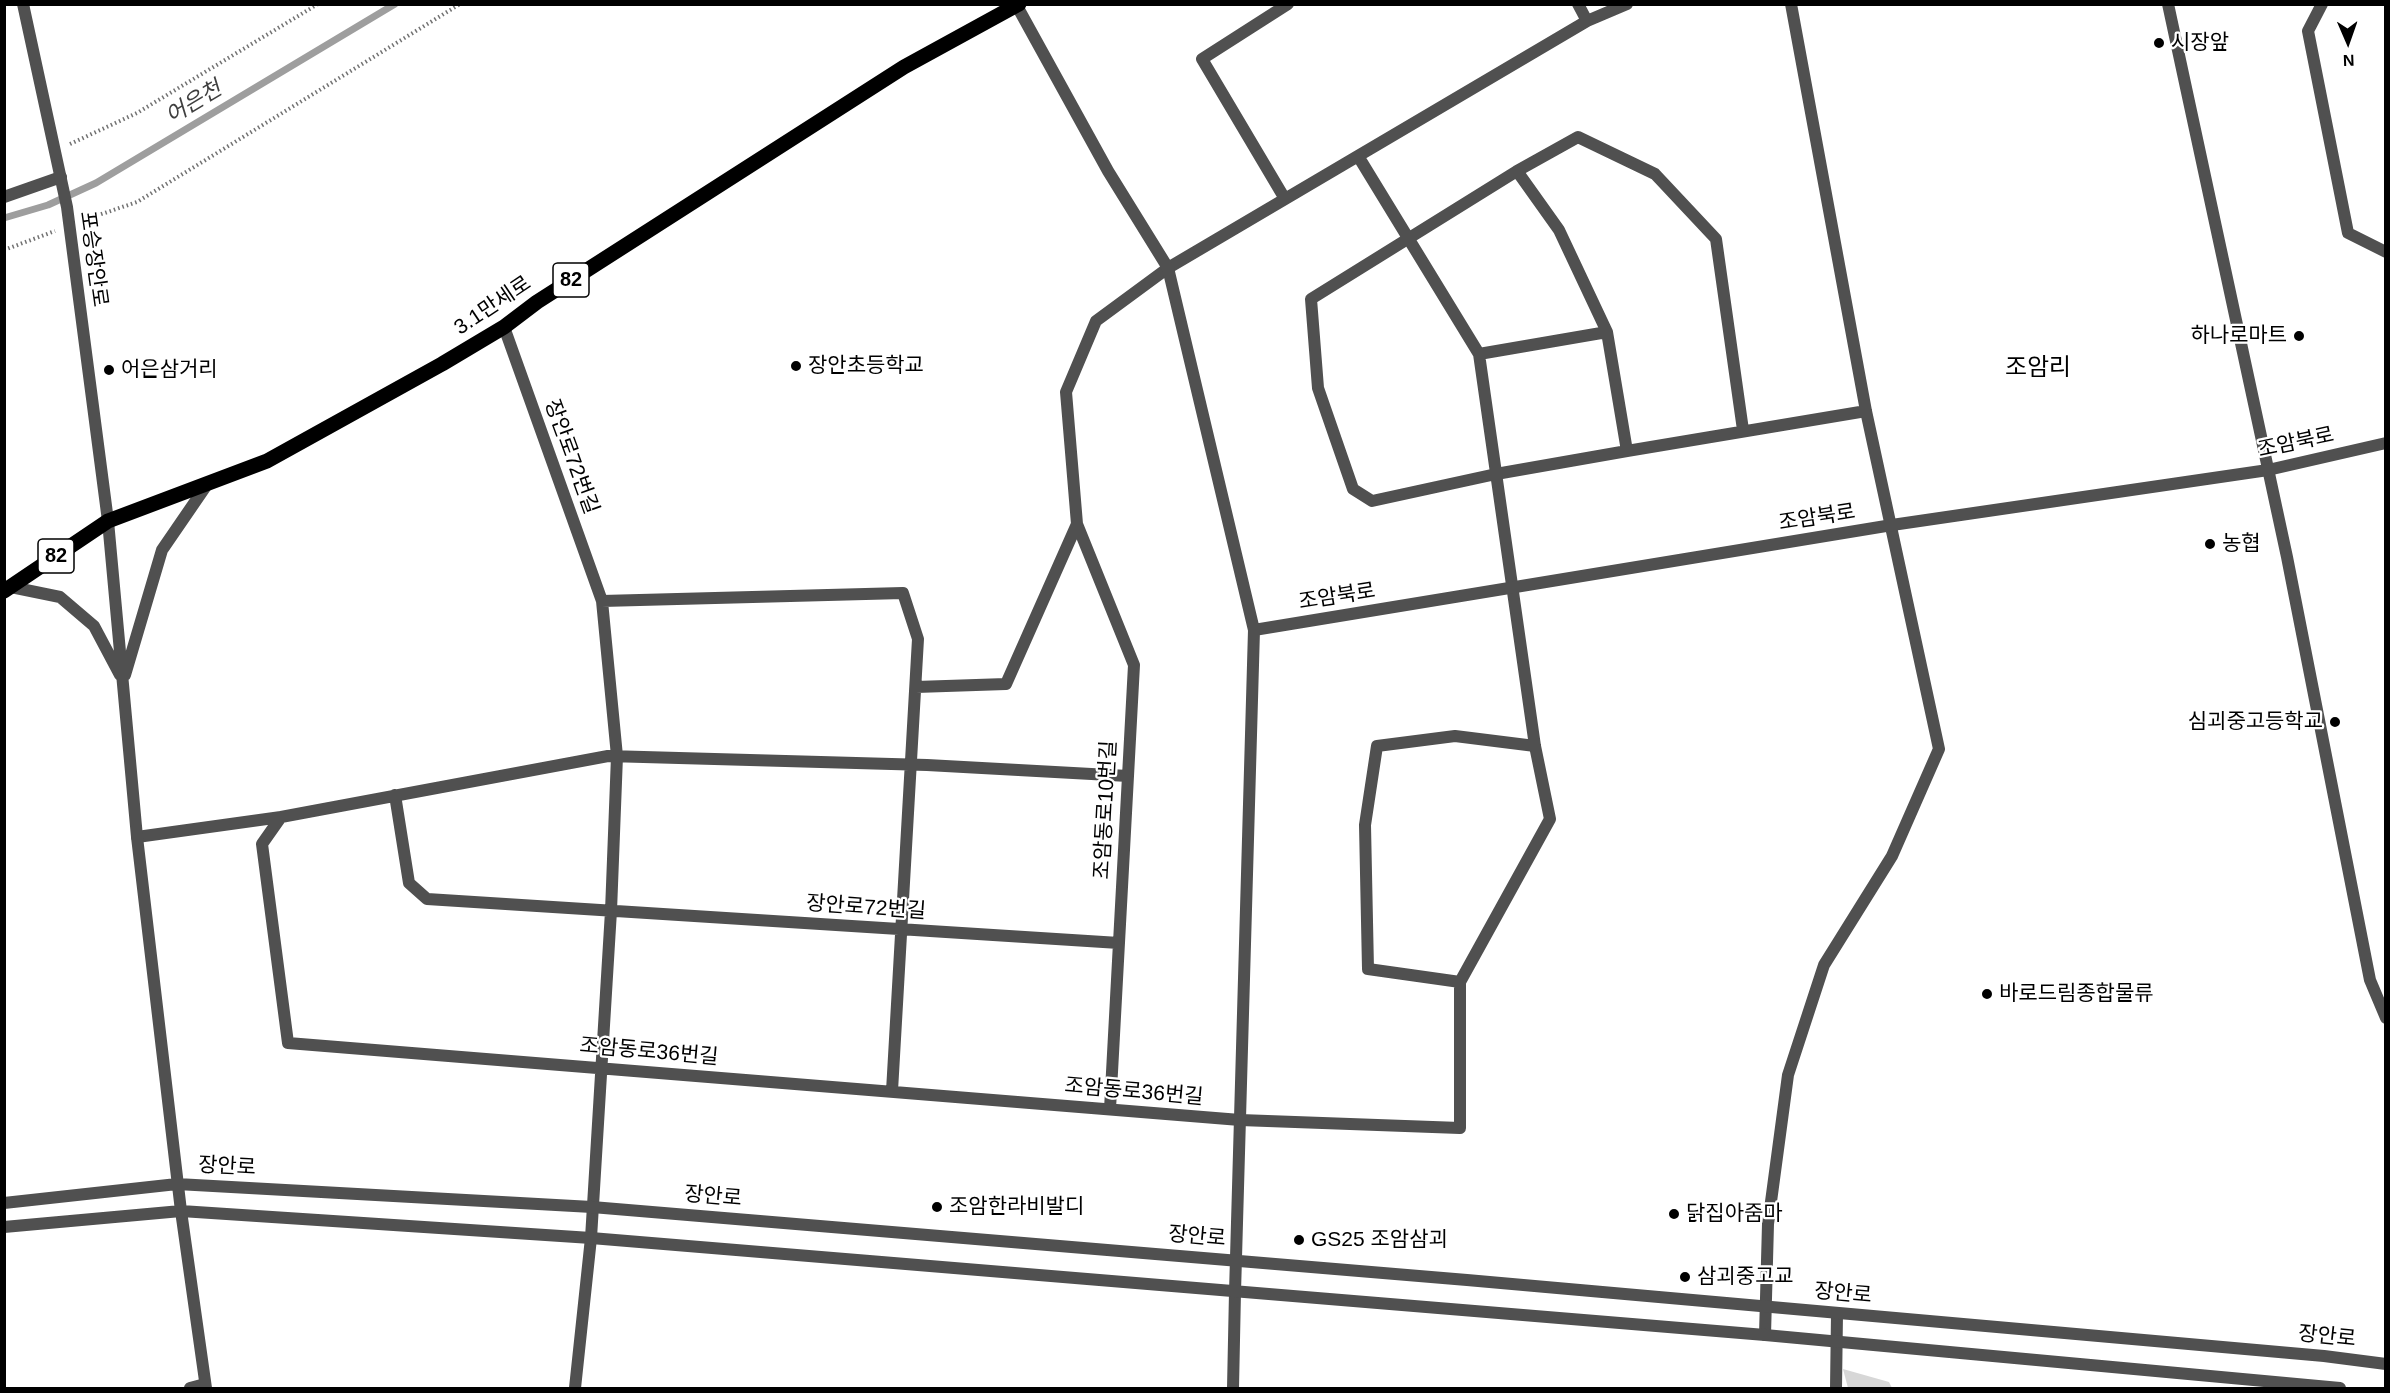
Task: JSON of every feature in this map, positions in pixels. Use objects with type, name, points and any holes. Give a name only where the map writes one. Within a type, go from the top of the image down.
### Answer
[{"type":"main road","name":"3.1만세로","points":[[8,589],[108,521],[267,461],[504,327],[537,302],[903,67],[1018,5]]},
{"type":"street","name":"포승장안로","points":[[23,4],[67,207],[108,521],[137,837],[177,1184],[206,1386]]},
{"type":"street","points":[[1285,199],[1202,59],[1288,4]]},
{"type":"street","points":[[1578,4],[1587,21]]},
{"type":"street","name":"조암동로10번길","points":[[1110,1109],[1134,665],[1077,524],[1066,392],[1096,321],[1168,268],[1587,21],[1627,4]]},
{"type":"street","points":[[1766,1335],[1768,1224],[1788,1075],[1824,965],[1892,856],[1939,749],[1866,411],[1791,4]]},
{"type":"street","points":[[2168,4],[2268,470],[2370,980],[2385,1018]]},
{"type":"street","points":[[2322,4],[2308,31],[2348,233],[2385,252]]},
{"type":"street","points":[[1018,5],[1108,171],[1168,268],[1254,630],[1233,1389]]},
{"type":"street","points":[[1743,430],[1716,239],[1655,174],[1578,137],[1517,171],[1407,241],[1311,298],[1318,388],[1353,489],[1372,501],[1496,474],[1743,430],[1866,411]]},
{"type":"street","points":[[1358,156],[1407,241],[1479,354],[1535,746],[1550,819],[1460,982],[1368,969],[1365,825],[1377,746],[1455,736],[1535,746]]},
{"type":"street","points":[[1517,171],[1559,230],[1607,332],[1627,451]]},
{"type":"street","points":[[4,197],[62,178]]},
{"type":"street","name":"장안로72번길","points":[[504,327],[602,601],[617,756],[611,911],[599,1068],[591,1238],[575,1389]]},
{"type":"street","points":[[1479,354],[1607,332]]},
{"type":"street","name":"조암북로","points":[[1254,630],[1892,525],[2268,470],[2385,443]]},
{"type":"street","points":[[123,681],[162,550],[208,483]]},
{"type":"street","name":"조암동로10번길","points":[[916,687],[1006,684],[1077,524]]},
{"type":"street","points":[[8,589],[60,597],[94,626],[123,681]]},
{"type":"street","points":[[602,601],[903,593],[918,639],[892,1091]]},
{"type":"street","points":[[137,837],[281,817],[617,756],[912,764],[1128,776]]},
{"type":"street","name":"장안로72번길","points":[[395,795],[409,883],[427,899],[1119,943]]},
{"type":"street","name":"조암동로36번길","points":[[281,817],[262,844],[288,1043],[1240,1120],[1460,1128],[1460,982]]},
{"type":"street","name":"장안로","points":[[4,1203],[177,1184],[592,1207],[1236,1260],[2324,1356],[2385,1364]]},
{"type":"street","points":[[4,1227],[181,1211],[591,1238],[1766,1335],[2340,1389]]},
{"type":"street","points":[[1836,1389],[1837,1314]]},
{"type":"street","points":[[190,1389],[206,1386]]},
{"type":"path","points":[[56,150],[137,113],[318,4]]},
{"type":"path","points":[[4,250],[41,238],[69,224],[137,202],[460,4]]},
{"type":"shaded area","points":[[1843,1369],[1889,1382],[1892,1388],[1848,1388]]},
{"type":"waterway","name":"어은천","points":[[4,218],[48,205],[96,183],[395,4]]},
{"type":"place","name":"시장앞","points":[[2159,43]]},
{"type":"place","name":"하나로마트","points":[[2299,336]]},
{"type":"place","name":"장안초등학교","points":[[796,366]]},
{"type":"place","name":"어은삼거리","points":[[109,370]]},
{"type":"place","name":"농협","points":[[2210,544]]},
{"type":"place","name":"심괴중고등학교","points":[[2335,722]]},
{"type":"place","name":"바로드림종합물류","points":[[1987,994]]},
{"type":"place","name":"조암한라비발디","points":[[937,1207]]},
{"type":"place","name":"닭집아줌마","points":[[1674,1214]]},
{"type":"place","name":"GS25 조암삼괴","points":[[1299,1240]]},
{"type":"place","name":"삼괴중고교","points":[[1685,1277]]},
{"type":"district","name":"조암리","points":[[2038,368]]}]
